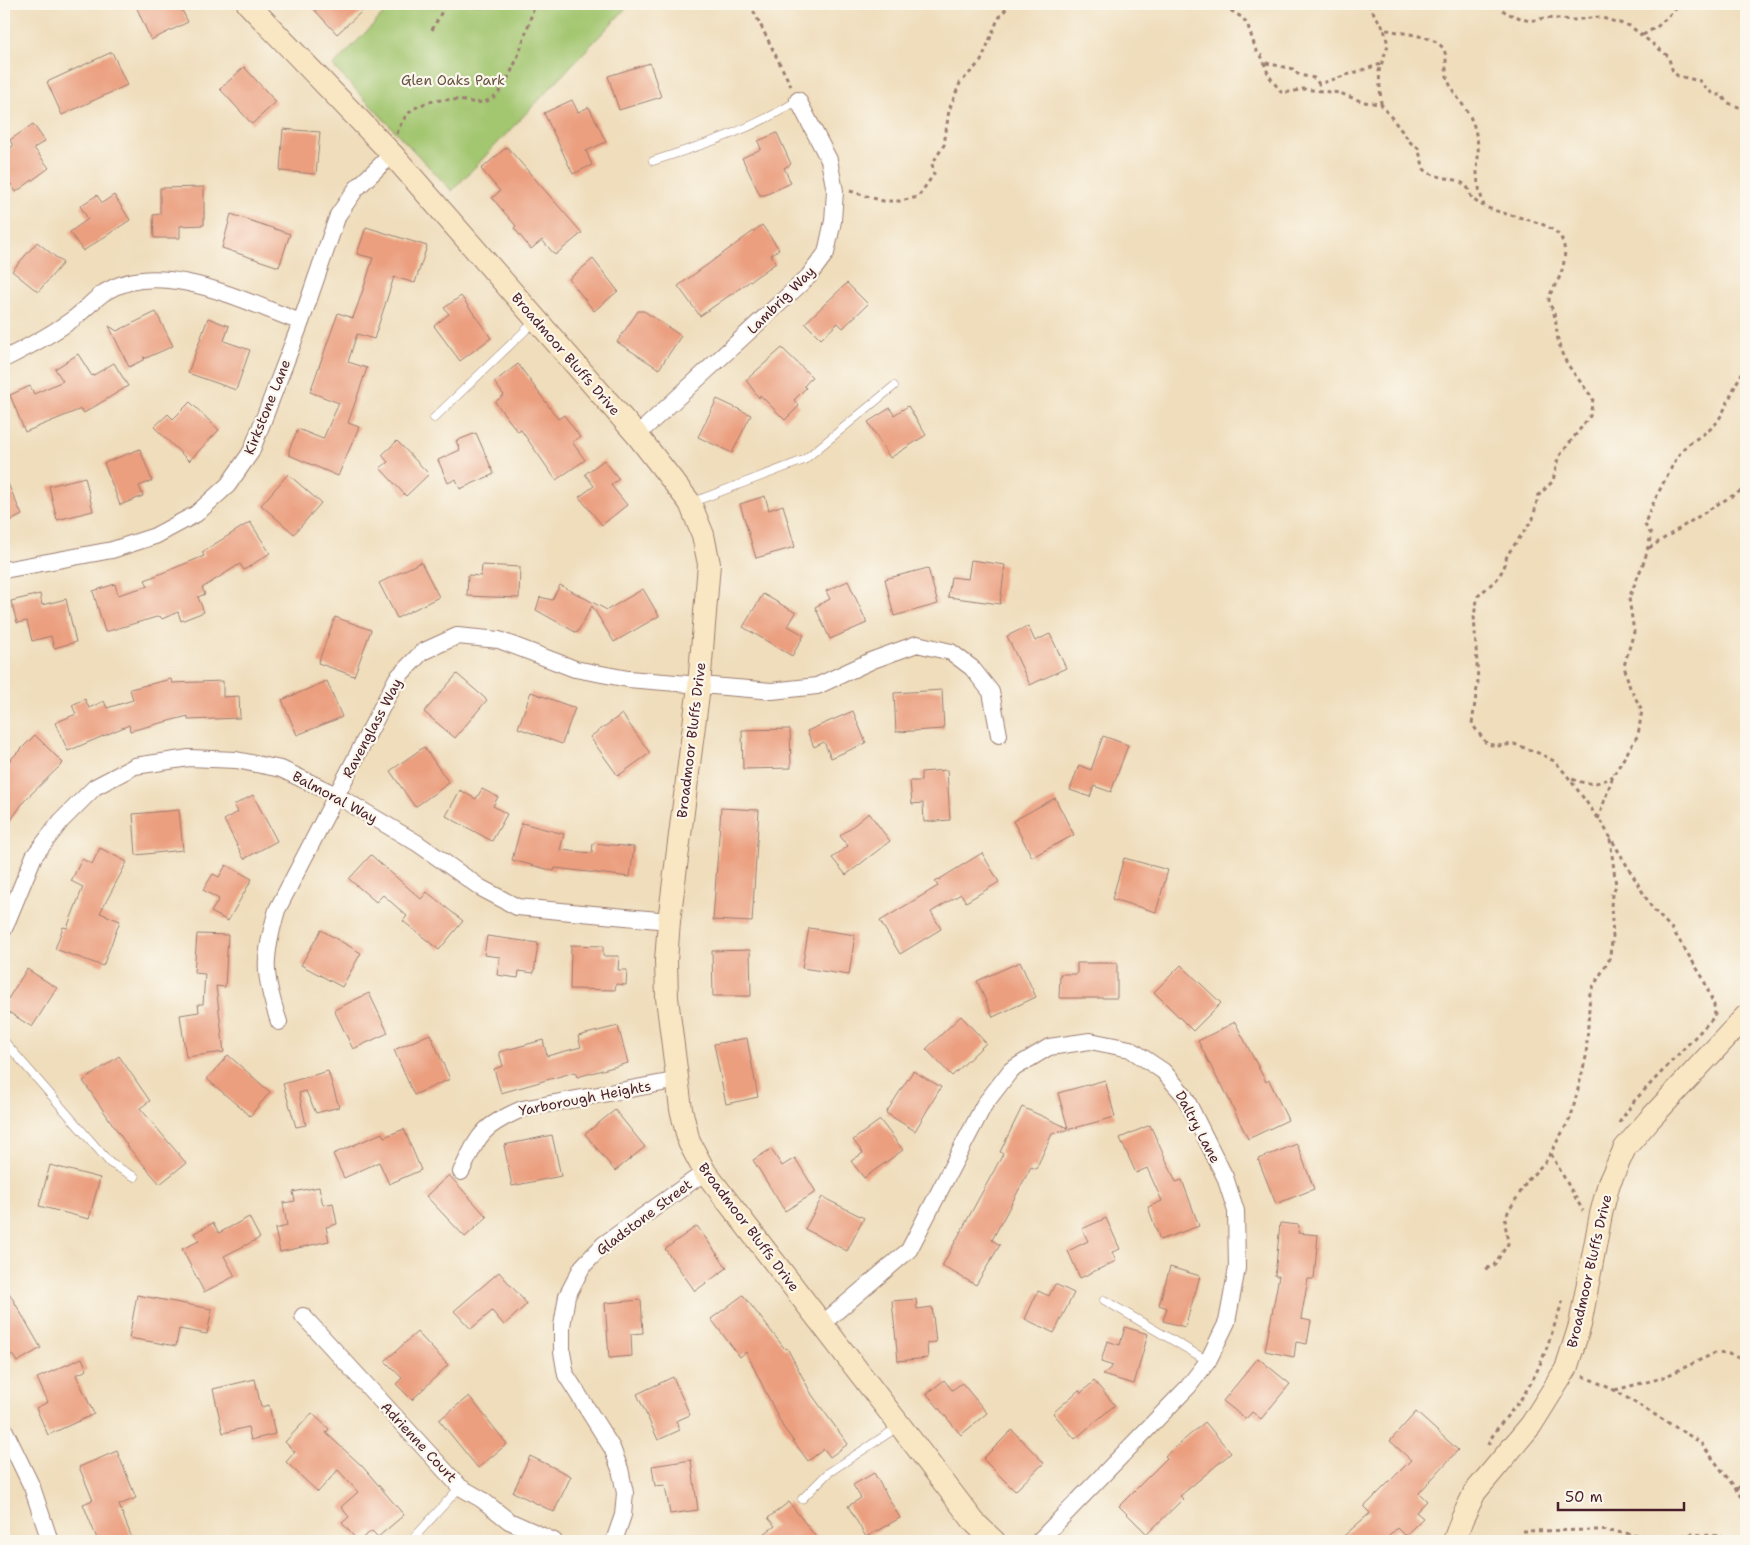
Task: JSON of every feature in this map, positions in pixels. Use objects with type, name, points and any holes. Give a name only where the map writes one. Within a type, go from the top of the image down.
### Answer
[{"type":"street","name":"Broadmoor Bluffs Drive","points":[[248,4],[392,154],[637,435],[690,503],[703,535],[709,564],[699,686],[669,920],[666,961],[667,998],[679,1080],[681,1109],[689,1142],[705,1172],[975,1523],[994,1541]]},
{"type":"street","name":"Lambrig Way","points":[[637,435],[808,277],[826,253],[833,221],[835,191],[829,160],[798,100]]},
{"type":"street","name":"Kirkstone Lane","points":[[4,570],[112,550],[155,536],[196,514],[228,485],[251,452],[301,322],[338,215],[356,189],[392,154]]},
{"type":"street","points":[[4,359],[44,339],[74,319],[105,292],[133,281],[160,279],[185,281],[301,322]]},
{"type":"street","name":"Ravenglass Way","points":[[279,1022],[269,991],[265,970],[268,940],[276,910],[397,678],[422,652],[457,636],[498,640],[575,669],[628,679],[772,691],[817,686],[873,660],[917,644],[951,652],[972,668],[991,692],[999,735]]},
{"type":"street","name":"Balmoral Way","points":[[4,929],[34,856],[61,822],[95,787],[135,766],[188,758],[236,760],[281,769],[336,795],[418,843],[481,888],[517,907],[669,920]]},
{"type":"street","name":"Broadmoor Bluffs Drive","points":[[1454,1541],[1475,1492],[1531,1426],[1566,1369],[1580,1325],[1589,1226],[1625,1148],[1746,1016]]},
{"type":"street","name":"Daltry Lane","points":[[822,1324],[909,1250],[984,1105],[1010,1070],[1048,1047],[1090,1041],[1130,1049],[1163,1071],[1184,1095],[1225,1177],[1236,1211],[1237,1268],[1226,1322],[1208,1361],[1188,1387],[1039,1541]]},
{"type":"street","name":"Yarborough Heights","points":[[461,1172],[480,1134],[498,1119],[522,1109],[679,1080]]},
{"type":"street","name":"Gladstone Street","points":[[614,1541],[624,1515],[625,1493],[620,1469],[612,1448],[566,1375],[562,1352],[562,1326],[567,1296],[582,1267],[604,1244],[705,1172]]},
{"type":"street","name":"Adrienne Court","points":[[303,1316],[460,1487],[481,1498],[509,1520],[554,1541]]},
{"type":"street","points":[[4,1429],[32,1487],[50,1541]]},
{"type":"lane","points":[[653,161],[771,118],[798,100]]},
{"type":"lane","points":[[434,418],[536,320]]},
{"type":"lane","points":[[690,503],[804,460],[894,386]]},
{"type":"lane","points":[[4,1041],[110,1163],[135,1177]]},
{"type":"lane","points":[[1104,1300],[1208,1361]]},
{"type":"lane","points":[[802,1499],[828,1473],[900,1426]]},
{"type":"lane","points":[[410,1541],[460,1487]]},
{"type":"path","points":[[432,30],[446,4]]},
{"type":"path","points":[[392,154],[403,118],[413,107],[456,100],[475,102],[489,100],[501,88],[515,64],[535,4]]},
{"type":"path","points":[[750,4],[798,100]]},
{"type":"path","points":[[835,191],[853,191],[883,201],[894,202],[918,197],[923,192],[934,174],[932,164],[944,144],[949,110],[960,83],[981,61],[998,19],[1010,4]]},
{"type":"path","points":[[1226,4],[1230,10],[1243,18],[1248,26],[1256,50],[1265,63],[1269,76],[1281,92],[1303,89],[1340,92],[1363,102],[1381,104]]},
{"type":"path","points":[[1368,4],[1384,29],[1388,45],[1379,71],[1381,104],[1411,143],[1418,148],[1424,169],[1428,173],[1442,175],[1464,184],[1474,202],[1496,212],[1514,215],[1535,222],[1558,234],[1564,247],[1563,266],[1550,293],[1549,302],[1554,314],[1559,346],[1572,370],[1593,399],[1590,416],[1558,458],[1553,481],[1538,496],[1533,519],[1507,555],[1504,568],[1497,579],[1478,596],[1474,615],[1478,681],[1472,724],[1487,744],[1496,746],[1514,744],[1541,754],[1554,761],[1567,776],[1598,819],[1652,908],[1672,929],[1703,978],[1714,1005],[1715,1016],[1635,1100],[1615,1128]]},
{"type":"path","points":[[1497,4],[1506,14],[1529,21],[1545,18],[1573,20],[1599,17],[1630,26],[1668,56],[1673,72],[1678,76],[1700,80],[1706,89],[1717,95],[1722,95],[1726,102],[1746,110]]},
{"type":"path","points":[[1643,35],[1658,26],[1681,4]]},
{"type":"path","points":[[1384,29],[1438,42],[1445,50],[1447,76],[1452,90],[1466,107],[1475,129],[1480,153],[1477,173],[1484,206]]},
{"type":"path","points":[[1265,63],[1293,70],[1299,76],[1314,78],[1319,84],[1381,64]]},
{"type":"path","points":[[1598,819],[1612,776],[1638,735],[1642,710],[1630,688],[1624,666],[1634,632],[1628,598],[1649,549],[1651,534],[1645,526],[1646,516],[1658,497],[1678,455],[1695,438],[1717,423],[1740,376],[1746,368]]},
{"type":"path","points":[[1649,549],[1746,488]]},
{"type":"path","points":[[1567,776],[1576,781],[1592,784],[1602,783],[1612,776]]},
{"type":"path","points":[[1486,1269],[1494,1265],[1508,1244],[1505,1222],[1508,1212],[1528,1180],[1551,1154],[1571,1117],[1586,1057],[1590,992],[1609,960],[1613,936],[1611,900],[1616,886],[1610,838]]},
{"type":"path","points":[[1551,1154],[1584,1211],[1589,1226]]},
{"type":"path","points":[[1586,1202],[1584,1211],[1589,1226]]},
{"type":"path","points":[[1486,1450],[1492,1435],[1527,1390],[1543,1357],[1565,1294]]},
{"type":"path","points":[[1614,1390],[1662,1378],[1715,1353],[1730,1354],[1746,1361]]},
{"type":"path","points":[[1566,1369],[1614,1390],[1700,1442],[1746,1502]]},
{"type":"path","points":[[1737,1489],[1746,1481]]},
{"type":"path","points":[[1522,1531],[1599,1530],[1663,1538],[1692,1534],[1746,1538]]},
{"type":"green space","name":"Glen Oaks Park","points":[[393,4],[630,4],[452,191],[333,66]]},
{"type":"building","points":[[135,4],[179,4],[188,22],[151,40]]},
{"type":"building","points":[[309,4],[370,4],[337,34]]},
{"type":"building","points":[[112,52],[127,85],[62,115],[47,82]]},
{"type":"building","points":[[650,63],[661,97],[619,110],[608,76]]},
{"type":"building","points":[[244,67],[276,102],[252,124],[220,89]]},
{"type":"building","points":[[572,100],[578,112],[589,107],[606,142],[586,151],[592,165],[573,174],[544,113]]},
{"type":"building","points":[[33,124],[45,141],[34,148],[49,168],[16,192],[11,184],[4,189],[4,152],[13,146],[10,140]]},
{"type":"building","points":[[283,129],[320,132],[316,174],[280,171]]},
{"type":"building","points":[[777,133],[791,164],[784,168],[791,183],[765,195],[760,195],[742,158],[761,149],[758,141]]},
{"type":"building","points":[[507,147],[582,233],[555,255],[542,240],[531,249],[514,228],[516,226],[492,198],[500,191],[481,169]]},
{"type":"building","points":[[204,187],[204,225],[180,226],[180,238],[154,238],[153,215],[160,214],[160,188]]},
{"type":"building","points":[[97,195],[102,203],[114,195],[130,220],[83,251],[70,232],[88,219],[80,206]]},
{"type":"building","points":[[231,214],[290,234],[279,267],[222,248]]},
{"type":"building","points":[[762,225],[779,249],[771,255],[776,263],[700,316],[678,286]]},
{"type":"building","points":[[366,227],[427,246],[415,283],[394,277],[374,339],[357,334],[348,362],[367,368],[348,423],[359,427],[338,476],[289,455],[289,450],[298,429],[323,439],[339,403],[310,392],[338,313],[353,318],[364,287],[373,258],[357,254]]},
{"type":"building","points":[[37,242],[63,263],[38,292],[12,271]]},
{"type":"building","points":[[593,259],[618,291],[594,311],[569,279]]},
{"type":"building","points":[[847,283],[868,304],[843,328],[838,323],[821,339],[805,323]]},
{"type":"building","points":[[461,296],[491,338],[460,361],[434,326],[449,314],[444,308]]},
{"type":"building","points":[[638,311],[644,311],[681,336],[659,369],[617,342]]},
{"type":"building","points":[[156,312],[173,346],[146,358],[143,357],[145,359],[129,367],[109,326],[117,331]]},
{"type":"building","points":[[208,318],[229,326],[224,341],[250,350],[236,390],[188,373]]},
{"type":"building","points":[[782,348],[812,377],[804,386],[806,388],[794,400],[799,406],[785,420],[760,395],[759,398],[746,380]]},
{"type":"building","points":[[78,354],[92,376],[114,363],[128,386],[84,413],[81,409],[25,432],[10,395],[30,386],[34,394],[63,381],[55,369]]},
{"type":"building","points":[[518,364],[558,419],[564,415],[580,437],[572,442],[585,460],[556,480],[521,430],[518,432],[495,402],[504,395],[494,382]]},
{"type":"building","points":[[717,399],[751,415],[732,453],[698,437]]},
{"type":"building","points":[[190,402],[219,430],[189,461],[154,427],[168,414],[173,419]]},
{"type":"building","points":[[908,406],[926,435],[890,458],[868,422],[890,408],[894,415]]},
{"type":"building","points":[[476,433],[494,474],[460,489],[456,479],[448,483],[438,460],[460,450],[456,441]]},
{"type":"building","points":[[397,441],[429,474],[406,496],[380,468],[388,462],[382,455]]},
{"type":"building","points":[[140,449],[152,481],[139,486],[143,496],[120,505],[104,463]]},
{"type":"building","points":[[604,460],[619,479],[611,485],[627,505],[602,525],[579,497],[594,486],[585,474]]},
{"type":"building","points":[[288,474],[321,503],[294,534],[261,505]]},
{"type":"building","points":[[4,475],[22,515],[4,524]]},
{"type":"building","points":[[85,477],[93,511],[57,520],[49,486]]},
{"type":"building","points":[[765,496],[769,510],[783,505],[795,547],[756,558],[740,504]]},
{"type":"building","points":[[250,522],[270,553],[244,570],[240,564],[202,588],[205,594],[198,597],[204,612],[181,621],[178,612],[162,619],[160,616],[105,632],[93,591],[115,584],[118,595],[148,586],[145,580],[204,556],[202,552]]},
{"type":"building","points":[[971,560],[1005,565],[1000,604],[948,597],[951,577],[968,579]]},
{"type":"building","points":[[421,562],[439,597],[397,618],[379,583]]},
{"type":"building","points":[[482,565],[520,567],[519,598],[467,596],[468,575],[481,576]]},
{"type":"building","points":[[928,568],[938,604],[894,616],[885,579]]},
{"type":"building","points":[[848,581],[867,623],[830,639],[815,607],[830,599],[826,591]]},
{"type":"building","points":[[560,585],[607,610],[643,589],[659,616],[614,642],[592,606],[577,633],[536,610],[540,597],[552,600]]},
{"type":"building","points":[[40,594],[42,605],[66,599],[76,642],[54,648],[51,636],[32,641],[27,621],[17,623],[11,601]]},
{"type":"building","points":[[763,594],[796,613],[788,626],[804,635],[792,656],[743,627]]},
{"type":"building","points":[[335,617],[371,630],[354,676],[318,663]]},
{"type":"building","points":[[1028,626],[1035,641],[1050,634],[1066,668],[1030,685],[1007,636]]},
{"type":"building","points":[[457,674],[487,700],[455,738],[424,712]]},
{"type":"building","points":[[171,679],[172,683],[223,681],[223,697],[239,696],[240,718],[188,720],[188,716],[130,731],[129,725],[68,751],[55,723],[76,714],[72,705],[85,699],[89,708],[104,701],[107,708],[133,700],[130,689]]},
{"type":"building","points":[[327,681],[342,717],[297,735],[282,700]]},
{"type":"building","points":[[942,690],[944,729],[896,732],[894,693]]},
{"type":"building","points":[[531,692],[575,708],[562,744],[518,728]]},
{"type":"building","points":[[853,711],[866,743],[831,758],[824,742],[814,747],[807,731]]},
{"type":"building","points":[[622,714],[650,753],[618,776],[590,737]]},
{"type":"building","points":[[790,729],[791,768],[743,769],[742,730]]},
{"type":"building","points":[[35,735],[63,763],[25,800],[4,830],[4,766]]},
{"type":"building","points":[[1103,736],[1128,745],[1111,792],[1094,786],[1090,797],[1070,790],[1079,765],[1091,770]]},
{"type":"building","points":[[424,747],[449,783],[415,807],[390,771]]},
{"type":"building","points":[[947,770],[950,820],[924,822],[923,803],[912,804],[910,781],[921,781],[921,772]]},
{"type":"building","points":[[482,789],[498,797],[493,806],[507,814],[492,841],[446,816],[460,790],[476,799]]},
{"type":"building","points":[[253,795],[277,841],[244,859],[224,820],[238,812],[234,805]]},
{"type":"building","points":[[1055,798],[1074,835],[1032,857],[1013,821]]},
{"type":"building","points":[[721,808],[759,810],[752,922],[713,920]]},
{"type":"building","points":[[179,810],[183,850],[136,855],[133,814]]},
{"type":"building","points":[[869,813],[890,841],[846,875],[832,858],[848,846],[840,836]]},
{"type":"building","points":[[522,823],[564,834],[560,850],[592,853],[593,843],[634,847],[630,877],[555,868],[554,871],[512,860]]},
{"type":"building","points":[[100,848],[127,862],[100,913],[120,921],[103,966],[55,949],[63,927],[67,928],[83,887],[71,881],[82,859],[92,864]]},
{"type":"building","points":[[982,853],[999,882],[966,902],[961,894],[931,912],[941,929],[900,954],[880,921],[938,886],[935,882]]},
{"type":"building","points":[[371,855],[421,899],[427,892],[463,921],[439,950],[403,921],[407,916],[383,895],[376,902],[349,879]]},
{"type":"building","points":[[1124,858],[1168,870],[1156,912],[1112,899]]},
{"type":"building","points":[[226,865],[252,879],[228,921],[211,912],[219,899],[203,890],[213,874],[219,877]]},
{"type":"building","points":[[809,928],[855,935],[849,975],[802,968]]},
{"type":"building","points":[[321,930],[361,953],[342,987],[301,965]]},
{"type":"building","points":[[197,934],[228,935],[225,987],[216,986],[224,1052],[186,1057],[180,1015],[199,1012],[198,1004],[203,1004],[205,974],[194,973]]},
{"type":"building","points":[[487,936],[538,943],[534,973],[519,971],[518,978],[497,975],[500,957],[484,955]]},
{"type":"building","points":[[571,945],[603,946],[603,956],[619,956],[618,970],[627,970],[626,985],[616,984],[615,990],[570,989]]},
{"type":"building","points":[[750,950],[751,996],[713,996],[712,951]]},
{"type":"building","points":[[1020,962],[1036,997],[993,1017],[977,981]]},
{"type":"building","points":[[1077,963],[1117,963],[1117,998],[1059,998],[1060,974],[1077,974]]},
{"type":"building","points":[[1181,965],[1221,1003],[1193,1031],[1154,992]]},
{"type":"building","points":[[27,969],[57,988],[32,1027],[4,1009],[4,1005]]},
{"type":"building","points":[[369,993],[388,1033],[353,1049],[334,1010]]},
{"type":"building","points":[[961,1016],[986,1043],[952,1076],[926,1049]]},
{"type":"building","points":[[1235,1022],[1266,1082],[1269,1080],[1288,1120],[1248,1139],[1198,1041]]},
{"type":"building","points":[[618,1026],[628,1063],[577,1077],[575,1072],[501,1093],[494,1069],[503,1066],[499,1052],[543,1040],[547,1056],[581,1047],[578,1036]]},
{"type":"building","points":[[430,1034],[450,1079],[414,1095],[394,1050]]},
{"type":"building","points":[[747,1038],[758,1097],[726,1104],[714,1044]]},
{"type":"building","points":[[228,1055],[270,1092],[250,1116],[207,1079]]},
{"type":"building","points":[[119,1056],[150,1101],[140,1108],[186,1163],[160,1184],[129,1148],[83,1081]]},
{"type":"building","points":[[328,1071],[339,1107],[316,1113],[306,1091],[299,1093],[306,1125],[296,1127],[283,1084]]},
{"type":"building","points":[[913,1071],[941,1087],[915,1131],[886,1113]]},
{"type":"building","points":[[1105,1080],[1115,1117],[1052,1134],[1036,1169],[1031,1167],[992,1240],[1000,1245],[976,1285],[942,1266],[1003,1154],[1000,1152],[1022,1107],[1068,1128],[1058,1093]]},
{"type":"building","points":[[615,1110],[645,1147],[615,1171],[585,1134]]},
{"type":"building","points":[[880,1120],[903,1150],[864,1178],[851,1161],[863,1153],[853,1140]]},
{"type":"building","points":[[1150,1125],[1176,1182],[1182,1180],[1199,1226],[1160,1240],[1148,1207],[1162,1201],[1147,1168],[1136,1173],[1120,1138]]},
{"type":"building","points":[[404,1129],[421,1170],[389,1184],[379,1162],[344,1178],[333,1154],[382,1133],[384,1137]]},
{"type":"building","points":[[552,1135],[561,1176],[512,1186],[504,1145]]},
{"type":"building","points":[[1297,1144],[1314,1189],[1276,1204],[1258,1159]]},
{"type":"building","points":[[771,1149],[782,1166],[795,1158],[816,1192],[785,1211],[753,1160]]},
{"type":"building","points":[[50,1165],[100,1178],[89,1219],[39,1206]]},
{"type":"building","points":[[449,1175],[487,1217],[465,1237],[426,1196]]},
{"type":"building","points":[[319,1187],[323,1205],[333,1203],[337,1224],[326,1227],[329,1241],[280,1252],[275,1229],[287,1226],[283,1203],[295,1201],[293,1192]]},
{"type":"building","points":[[822,1197],[864,1218],[847,1251],[805,1229]]},
{"type":"building","points":[[249,1217],[260,1238],[224,1256],[235,1276],[204,1292],[182,1249],[199,1241],[194,1233],[213,1223],[219,1233]]},
{"type":"building","points":[[1106,1218],[1120,1249],[1112,1252],[1116,1261],[1080,1278],[1068,1251],[1088,1241],[1082,1229]]},
{"type":"building","points":[[1280,1223],[1299,1225],[1298,1233],[1318,1235],[1314,1279],[1308,1279],[1301,1319],[1311,1321],[1307,1344],[1296,1342],[1294,1357],[1265,1351],[1279,1276],[1275,1276]]},
{"type":"building","points":[[697,1226],[727,1268],[695,1291],[665,1249]]},
{"type":"building","points":[[1170,1267],[1200,1276],[1185,1327],[1163,1321],[1167,1308],[1159,1305]]},
{"type":"building","points":[[499,1272],[527,1304],[504,1325],[492,1311],[471,1329],[454,1311]]},
{"type":"building","points":[[4,1284],[41,1348],[17,1362],[12,1354],[4,1359]]},
{"type":"building","points":[[1055,1284],[1074,1293],[1054,1333],[1025,1319],[1038,1291],[1049,1296]]},
{"type":"building","points":[[137,1295],[212,1309],[207,1334],[179,1329],[176,1346],[129,1338]]},
{"type":"building","points":[[743,1295],[785,1349],[787,1348],[812,1395],[848,1444],[830,1457],[824,1449],[808,1461],[783,1427],[746,1352],[740,1357],[711,1319]]},
{"type":"building","points":[[916,1299],[917,1309],[932,1307],[936,1342],[927,1343],[928,1358],[898,1361],[892,1301]]},
{"type":"building","points":[[641,1300],[643,1333],[631,1334],[632,1356],[609,1358],[605,1303]]},
{"type":"building","points":[[1125,1327],[1148,1334],[1134,1384],[1102,1375],[1113,1366],[1101,1362],[1107,1341],[1120,1345]]},
{"type":"building","points":[[417,1332],[448,1365],[412,1400],[396,1384],[402,1378],[385,1361]]},
{"type":"building","points":[[82,1358],[87,1370],[76,1375],[94,1414],[48,1435],[36,1408],[48,1402],[37,1378]]},
{"type":"building","points":[[1258,1358],[1290,1384],[1261,1419],[1252,1412],[1246,1419],[1223,1401]]},
{"type":"building","points":[[673,1377],[690,1415],[676,1421],[680,1430],[658,1440],[637,1394]]},
{"type":"building","points":[[255,1379],[261,1407],[269,1405],[275,1434],[251,1440],[248,1427],[223,1433],[213,1389]]},
{"type":"building","points":[[944,1380],[952,1390],[962,1383],[987,1413],[961,1435],[927,1394]]},
{"type":"building","points":[[1094,1381],[1115,1405],[1075,1439],[1053,1413],[1079,1390],[1081,1393]]},
{"type":"building","points":[[469,1396],[507,1444],[478,1468],[439,1420]]},
{"type":"building","points":[[1416,1412],[1458,1450],[1419,1493],[1427,1501],[1416,1512],[1423,1518],[1405,1536],[1397,1528],[1384,1541],[1338,1541],[1370,1513],[1364,1507],[1411,1460],[1390,1441]]},
{"type":"building","points":[[312,1413],[329,1429],[326,1433],[362,1466],[404,1515],[378,1537],[372,1531],[358,1541],[342,1523],[349,1517],[341,1507],[358,1492],[338,1470],[318,1492],[286,1462],[295,1452],[285,1442]]},
{"type":"building","points":[[1205,1422],[1231,1453],[1180,1496],[1183,1499],[1147,1534],[1119,1506],[1167,1458],[1165,1456]]},
{"type":"building","points":[[1012,1430],[1044,1463],[1015,1491],[983,1459]]},
{"type":"building","points":[[117,1451],[136,1498],[119,1505],[133,1541],[98,1541],[83,1504],[93,1500],[79,1467]]},
{"type":"building","points":[[530,1456],[571,1476],[554,1512],[513,1492]]},
{"type":"building","points":[[691,1460],[698,1510],[670,1514],[665,1485],[655,1486],[652,1466]]},
{"type":"building","points":[[874,1473],[900,1518],[866,1537],[848,1506],[861,1498],[853,1485]]},
{"type":"building","points":[[789,1502],[819,1541],[754,1541],[775,1526],[768,1518]]}]
